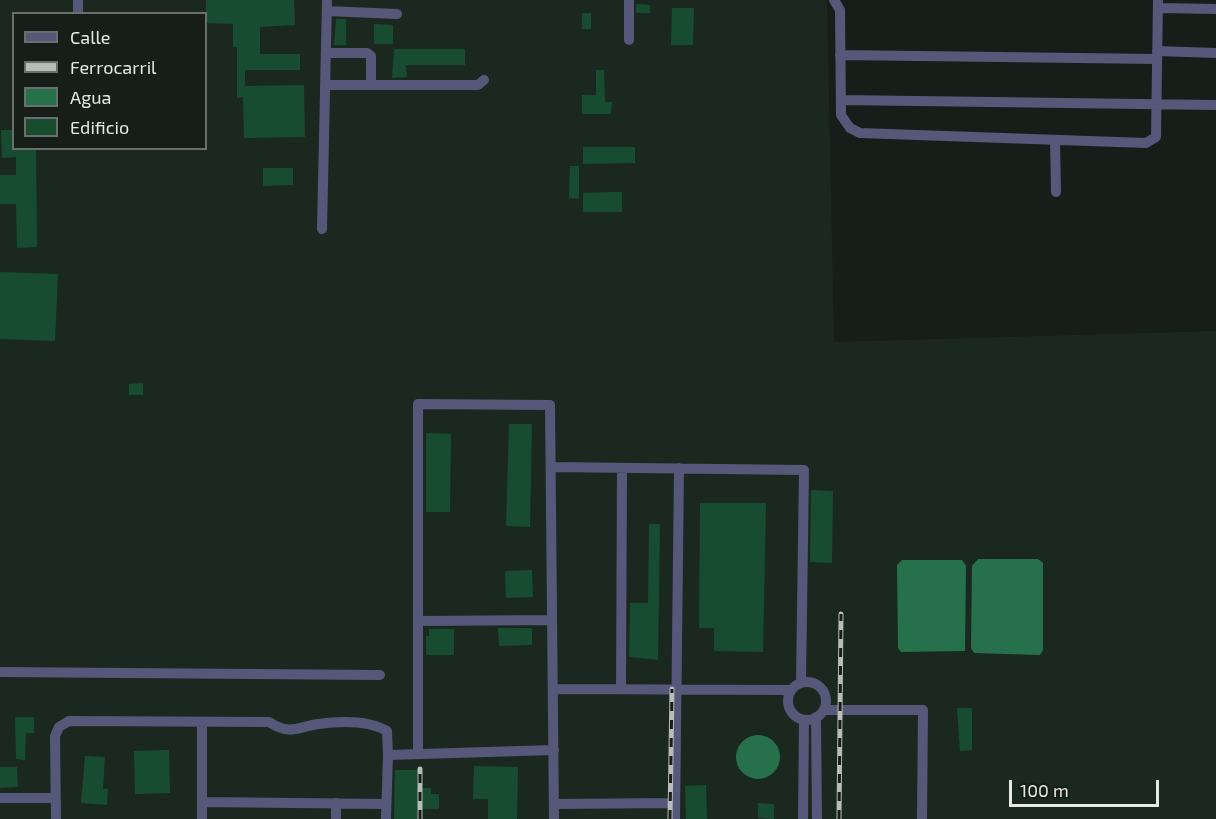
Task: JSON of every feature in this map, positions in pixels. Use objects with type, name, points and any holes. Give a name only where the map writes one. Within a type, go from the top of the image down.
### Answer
[{"type":"street","points":[[629,0],[629,40]]},
{"type":"street","points":[[834,0],[840,10],[841,115],[850,128],[860,133],[1055,140],[1150,142],[1155,137],[1158,4],[1216,9]]},
{"type":"street","points":[[322,229],[327,5],[397,14]]},
{"type":"street","points":[[326,53],[367,53],[371,56],[371,85]]},
{"type":"street","points":[[840,55],[1216,53]]},
{"type":"street","points":[[325,85],[478,85],[484,80]]},
{"type":"street","points":[[841,100],[1216,105]]},
{"type":"street","points":[[1055,140],[1056,192]]},
{"type":"street","points":[[418,754],[418,404],[550,405],[554,819]]},
{"type":"street","points":[[551,467],[804,470],[801,682]]},
{"type":"street","points":[[621,689],[622,468]]},
{"type":"street","points":[[675,819],[679,468]]},
{"type":"street","points":[[418,621],[552,620]]},
{"type":"street","points":[[0,672],[380,675]]},
{"type":"street","points":[[553,689],[791,690],[801,682],[813,682],[823,690],[826,702],[820,714],[817,819]]},
{"type":"street","points":[[791,690],[789,708],[793,714],[804,720],[820,714],[923,710],[922,819]]},
{"type":"street","points":[[803,819],[804,720]]},
{"type":"street","points":[[56,819],[55,736],[59,727],[69,721],[269,722],[281,729],[300,730],[316,724],[373,723],[387,731],[386,819]]},
{"type":"street","points":[[202,722],[202,819]]},
{"type":"street","points":[[388,755],[554,750]]},
{"type":"street","points":[[0,798],[56,798]]},
{"type":"street","points":[[202,802],[386,804]]},
{"type":"street","points":[[336,803],[336,819]]},
{"type":"street","points":[[554,804],[675,803]]},
{"type":"shaded area","points":[[0,0],[827,0],[834,342],[1216,331],[1216,819],[0,819]]},
{"type":"water","points":[[978,559],[1038,559],[1043,563],[1043,650],[1040,655],[974,653],[971,648],[972,566]]},
{"type":"water","points":[[902,560],[962,560],[966,566],[965,651],[901,652],[898,648],[897,565]]},
{"type":"water","points":[[758,735],[774,741],[780,757],[774,773],[758,779],[742,773],[736,757],[742,741]]},
{"type":"building","points":[[206,0],[294,0],[295,25],[260,27],[260,54],[300,54],[300,70],[245,70],[245,86],[304,85],[305,137],[244,138],[243,97],[237,98],[237,47],[233,47],[233,24],[207,23]]},
{"type":"building","points":[[636,4],[650,5],[650,13],[636,13]]},
{"type":"building","points":[[672,8],[694,8],[693,45],[671,45]]},
{"type":"building","points":[[582,13],[591,13],[591,29],[582,29]]},
{"type":"building","points":[[336,19],[346,19],[346,45],[334,45]]},
{"type":"building","points":[[374,24],[393,25],[393,44],[374,44]]},
{"type":"building","points":[[394,49],[465,49],[465,65],[406,65],[407,77],[392,78]]},
{"type":"building","points":[[596,70],[604,70],[605,102],[612,102],[611,114],[582,114],[582,95],[596,95]]},
{"type":"building","points":[[1,130],[12,130],[12,150],[36,150],[37,247],[17,248],[16,204],[0,204],[0,175],[16,175],[16,157],[2,158]]},
{"type":"building","points":[[583,147],[635,147],[635,163],[583,164]]},
{"type":"building","points":[[570,166],[579,166],[579,199],[569,198]]},
{"type":"building","points":[[263,168],[293,168],[293,185],[263,186]]},
{"type":"building","points":[[622,192],[622,212],[583,212],[583,193]]},
{"type":"building","points":[[0,272],[58,274],[55,341],[0,339]]},
{"type":"building","points":[[143,383],[143,395],[129,395],[129,384]]},
{"type":"building","points":[[509,424],[532,424],[530,527],[506,526]]},
{"type":"building","points":[[426,433],[451,434],[450,512],[426,512]]},
{"type":"building","points":[[811,490],[833,491],[832,563],[810,562]]},
{"type":"building","points":[[700,503],[766,503],[763,652],[714,651],[714,628],[699,628]]},
{"type":"building","points":[[649,524],[660,524],[658,660],[629,657],[630,603],[648,603]]},
{"type":"building","points":[[532,570],[533,597],[506,598],[505,571]]},
{"type":"building","points":[[498,628],[532,628],[532,645],[499,646]]},
{"type":"building","points":[[429,629],[454,629],[454,655],[426,655],[426,636],[429,636]]},
{"type":"building","points":[[957,708],[972,708],[972,750],[960,751]]},
{"type":"building","points":[[15,717],[34,717],[34,733],[26,733],[25,760],[16,759]]},
{"type":"building","points":[[169,750],[170,793],[135,794],[134,751]]},
{"type":"building","points":[[85,756],[105,757],[103,789],[108,789],[107,805],[81,803]]},
{"type":"building","points":[[474,766],[518,767],[517,819],[488,819],[488,799],[473,799]]},
{"type":"building","points":[[0,767],[17,767],[18,787],[0,788]]},
{"type":"building","points":[[395,770],[418,770],[417,788],[431,788],[431,794],[439,794],[439,809],[417,809],[417,819],[394,819]]},
{"type":"building","points":[[706,785],[707,819],[686,819],[685,786]]},
{"type":"building","points":[[758,803],[774,804],[774,819],[758,818]]},
{"type":"railway","points":[[839,819],[841,614]]},
{"type":"railway","points":[[670,819],[672,689]]},
{"type":"railway","points":[[420,769],[420,819]]}]
